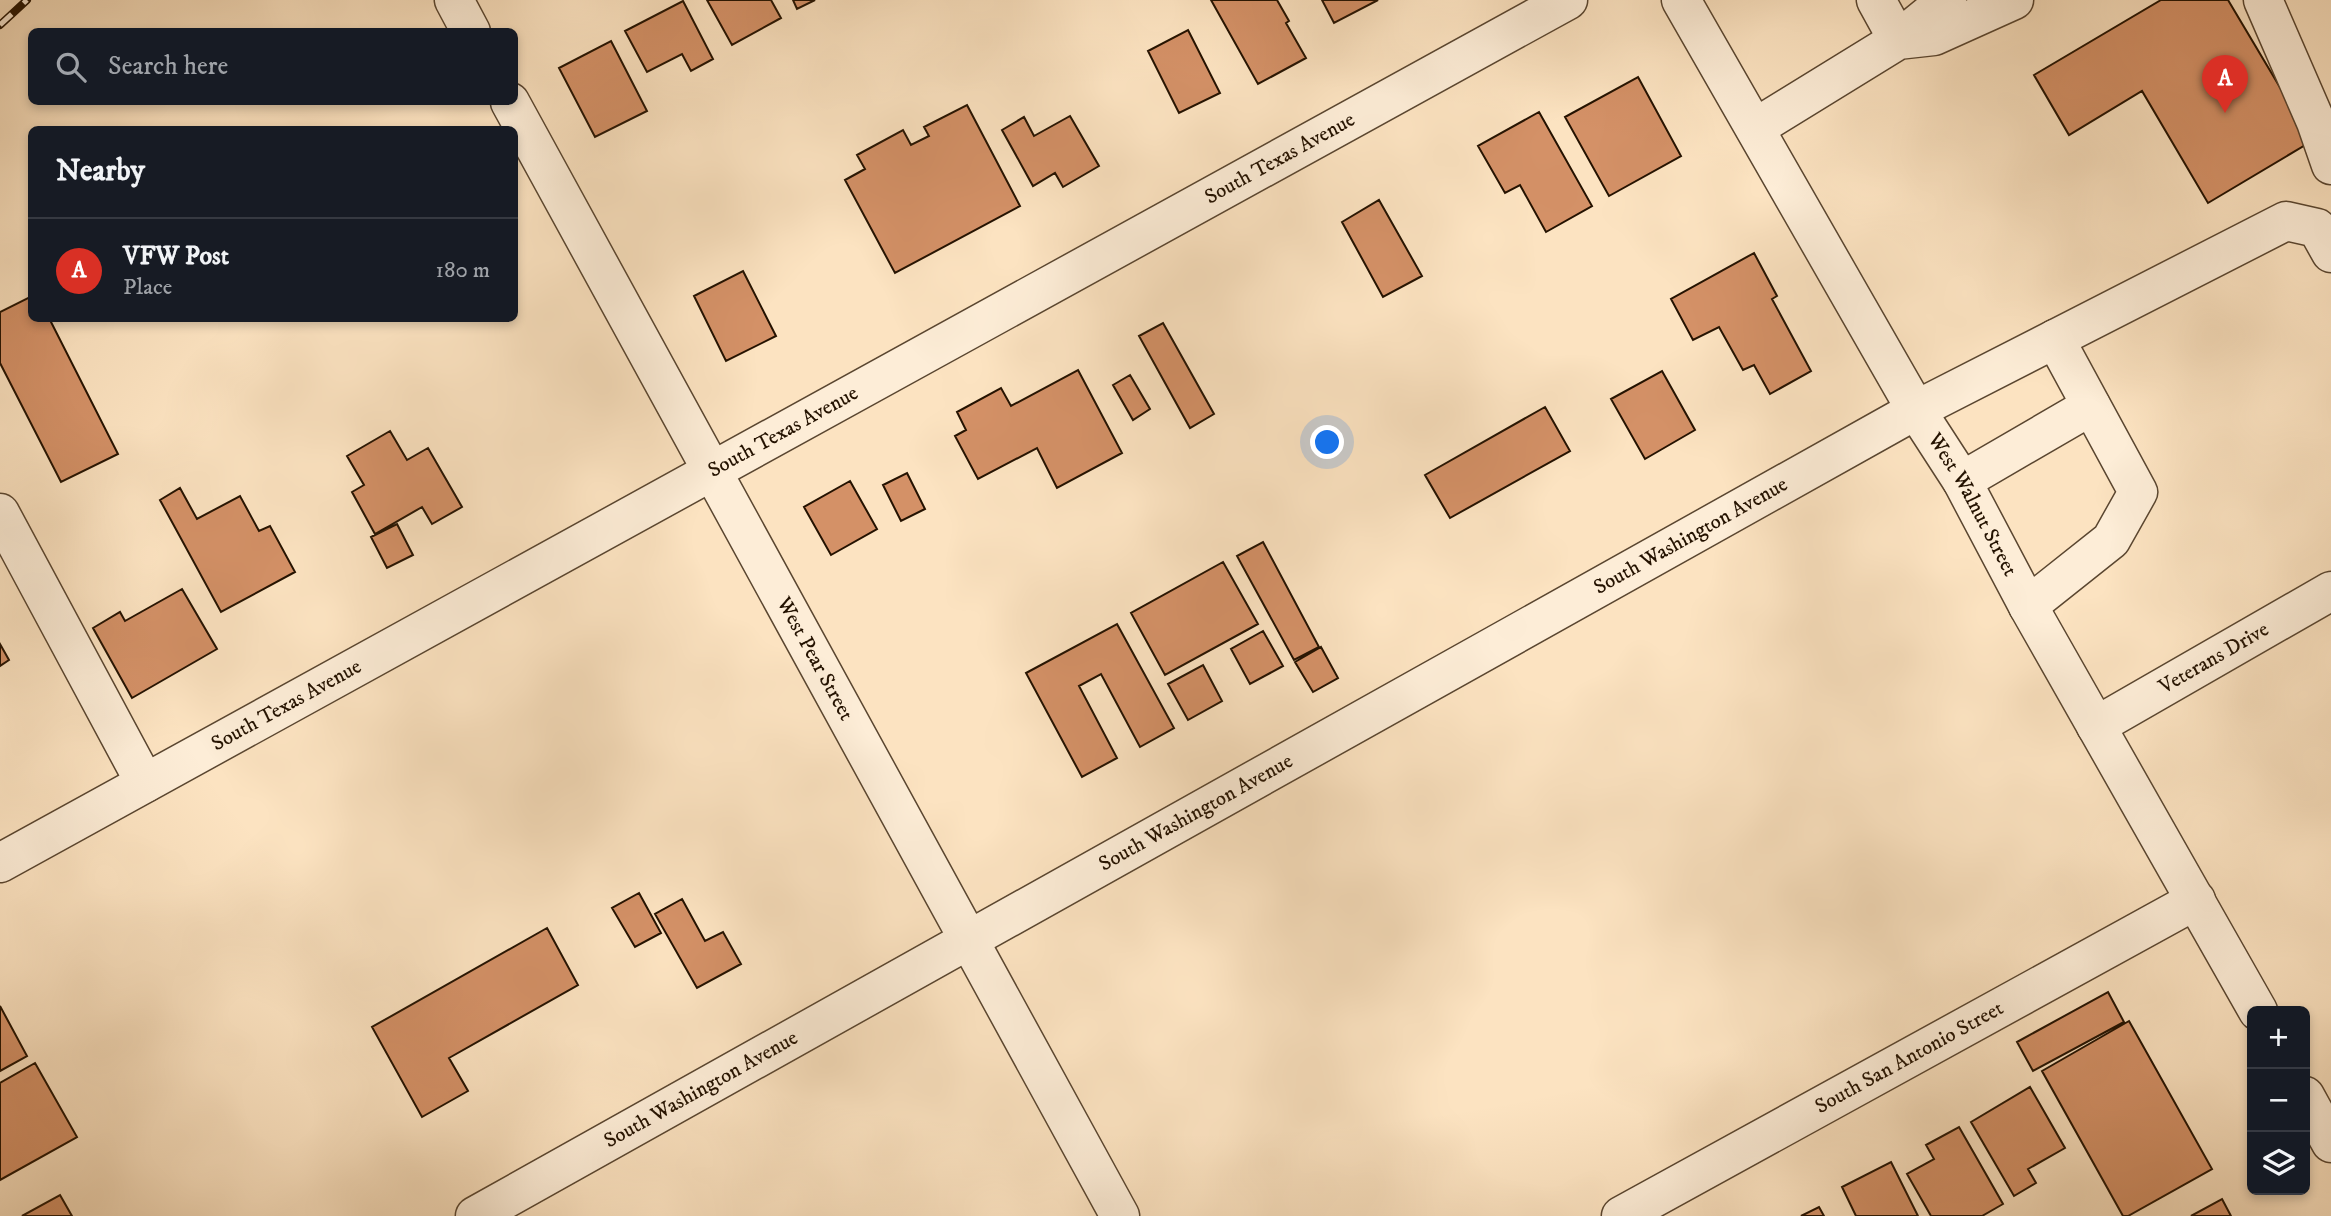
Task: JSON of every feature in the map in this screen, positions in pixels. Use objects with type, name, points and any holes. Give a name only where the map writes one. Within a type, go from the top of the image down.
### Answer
[{"type":"street","points":[[454,0],[469,28]]},
{"type":"street","name":"South Texas Avenue","points":[[0,863],[1568,0]]},
{"type":"street","name":"West Walnut Street","points":[[1682,0],[1916,410],[1962,481],[2028,606],[2255,1006]]},
{"type":"street","points":[[1876,0],[1898,40]]},
{"type":"street","points":[[1755,128],[1898,40],[1947,0]]},
{"type":"street","points":[[1898,40],[1934,36],[2014,0]]},
{"type":"street","points":[[2263,0],[2316,122],[2331,165]]},
{"type":"street","name":"West Pear Street","points":[[512,105],[1120,1216]]},
{"type":"street","name":"South Washington Avenue","points":[[487,1213],[970,939],[1916,410],[2286,222],[2326,230]]},
{"type":"street","points":[[2028,606],[2111,540],[2138,492],[2055,339]]},
{"type":"street","points":[[1962,481],[2091,406]]},
{"type":"street","points":[[0,513],[145,783]]},
{"type":"street","name":"Veterans Drive","points":[[2096,726],[2331,591]]},
{"type":"street","name":"South San Antonio Street","points":[[1621,1216],[2196,900]]},
{"type":"street","points":[[2310,1105],[2331,1143]]},
{"type":"building","points":[[707,0],[771,0],[781,18],[732,45]]},
{"type":"building","points":[[793,0],[815,0],[797,9]]},
{"type":"building","points":[[1211,0],[1277,0],[1289,21],[1286,23],[1306,58],[1258,84]]},
{"type":"building","points":[[1322,0],[1378,0],[1334,23]]},
{"type":"building","points":[[2161,0],[2228,0],[2312,141],[2208,203],[2142,91],[2069,135],[2034,75]]},
{"type":"building","points":[[683,1],[713,59],[691,71],[682,54],[647,72],[625,31]]},
{"type":"building","points":[[1188,30],[1220,93],[1179,113],[1148,51]]},
{"type":"building","points":[[611,41],[647,111],[595,137],[559,68]]},
{"type":"building","points":[[1638,77],[1681,156],[1609,196],[1565,117]]},
{"type":"building","points":[[967,105],[1020,206],[895,273],[845,180],[865,169],[857,155],[903,130],[911,145],[929,136],[924,127]]},
{"type":"building","points":[[1539,112],[1592,206],[1546,232],[1520,185],[1505,193],[1478,146]]},
{"type":"building","points":[[1070,116],[1099,166],[1063,187],[1055,173],[1033,186],[1002,130],[1024,117],[1034,136]]},
{"type":"building","points":[[1379,200],[1422,276],[1383,297],[1342,222]]},
{"type":"building","points":[[1754,253],[1777,296],[1772,299],[1811,371],[1770,394],[1754,365],[1743,370],[1719,327],[1693,340],[1671,299]]},
{"type":"building","points":[[743,271],[776,336],[726,361],[694,296]]},
{"type":"building","points":[[28,298],[28,322],[51,322],[118,454],[61,482],[0,363],[0,312]]},
{"type":"building","points":[[1163,323],[1214,414],[1190,428],[1139,336]]},
{"type":"building","points":[[1078,370],[1122,453],[1057,488],[1037,448],[978,479],[955,436],[966,430],[957,412],[1001,388],[1011,406]]},
{"type":"building","points":[[1662,371],[1695,430],[1645,459],[1611,399]]},
{"type":"building","points":[[1130,375],[1150,409],[1133,420],[1113,385]]},
{"type":"building","points":[[1545,407],[1570,451],[1450,518],[1425,475]]},
{"type":"building","points":[[390,431],[407,460],[428,448],[462,507],[432,524],[422,507],[375,534],[352,492],[364,485],[347,456]]},
{"type":"building","points":[[907,473],[925,509],[901,521],[883,485]]},
{"type":"building","points":[[850,481],[877,529],[831,555],[804,507]]},
{"type":"building","points":[[180,488],[197,519],[240,496],[259,531],[270,526],[295,572],[221,612],[160,500]]},
{"type":"building","points":[[397,524],[413,555],[387,568],[371,537]]},
{"type":"building","points":[[1263,542],[1319,647],[1294,660],[1237,556]]},
{"type":"building","points":[[1223,562],[1258,624],[1165,675],[1131,613]]},
{"type":"building","points":[[182,589],[217,649],[132,698],[93,628],[120,612],[125,621]]},
{"type":"building","points":[[1117,624],[1174,728],[1140,747],[1101,674],[1079,686],[1117,758],[1082,777],[1026,673]]},
{"type":"building","points":[[1263,631],[1283,666],[1250,684],[1231,649]]},
{"type":"building","points":[[0,644],[9,660],[0,666]]},
{"type":"building","points":[[1321,647],[1338,678],[1313,692],[1295,662]]},
{"type":"building","points":[[1203,665],[1222,701],[1188,720],[1168,684]]},
{"type":"building","points":[[639,893],[661,933],[635,947],[612,908]]},
{"type":"building","points":[[682,899],[705,941],[723,932],[741,964],[697,988],[655,914]]},
{"type":"building","points":[[547,928],[578,985],[449,1058],[468,1091],[422,1117],[372,1027]]},
{"type":"building","points":[[2108,992],[2124,1022],[2033,1071],[2017,1042]]},
{"type":"building","points":[[0,1006],[27,1056],[0,1071]]},
{"type":"building","points":[[2129,1021],[2212,1169],[2128,1216],[2123,1216],[2042,1071]]},
{"type":"building","points":[[35,1063],[77,1137],[0,1180],[0,1083]]},
{"type":"building","points":[[2030,1087],[2065,1148],[2028,1169],[2036,1183],[2014,1196],[1971,1122]]},
{"type":"building","points":[[1959,1127],[2003,1204],[1982,1216],[1931,1216],[1907,1174],[1934,1159],[1926,1145]]},
{"type":"building","points":[[1891,1162],[1918,1216],[1856,1216],[1842,1187]]},
{"type":"building","points":[[60,1195],[72,1216],[22,1216]]},
{"type":"building","points":[[2222,1199],[2231,1216],[2191,1216]]},
{"type":"building","points":[[1819,1207],[1824,1216],[1801,1216]]},
{"type":"railway","points":[[0,25],[27,0]]},
{"type":"place","name":"VFW Post","points":[[2225,113]]}]
